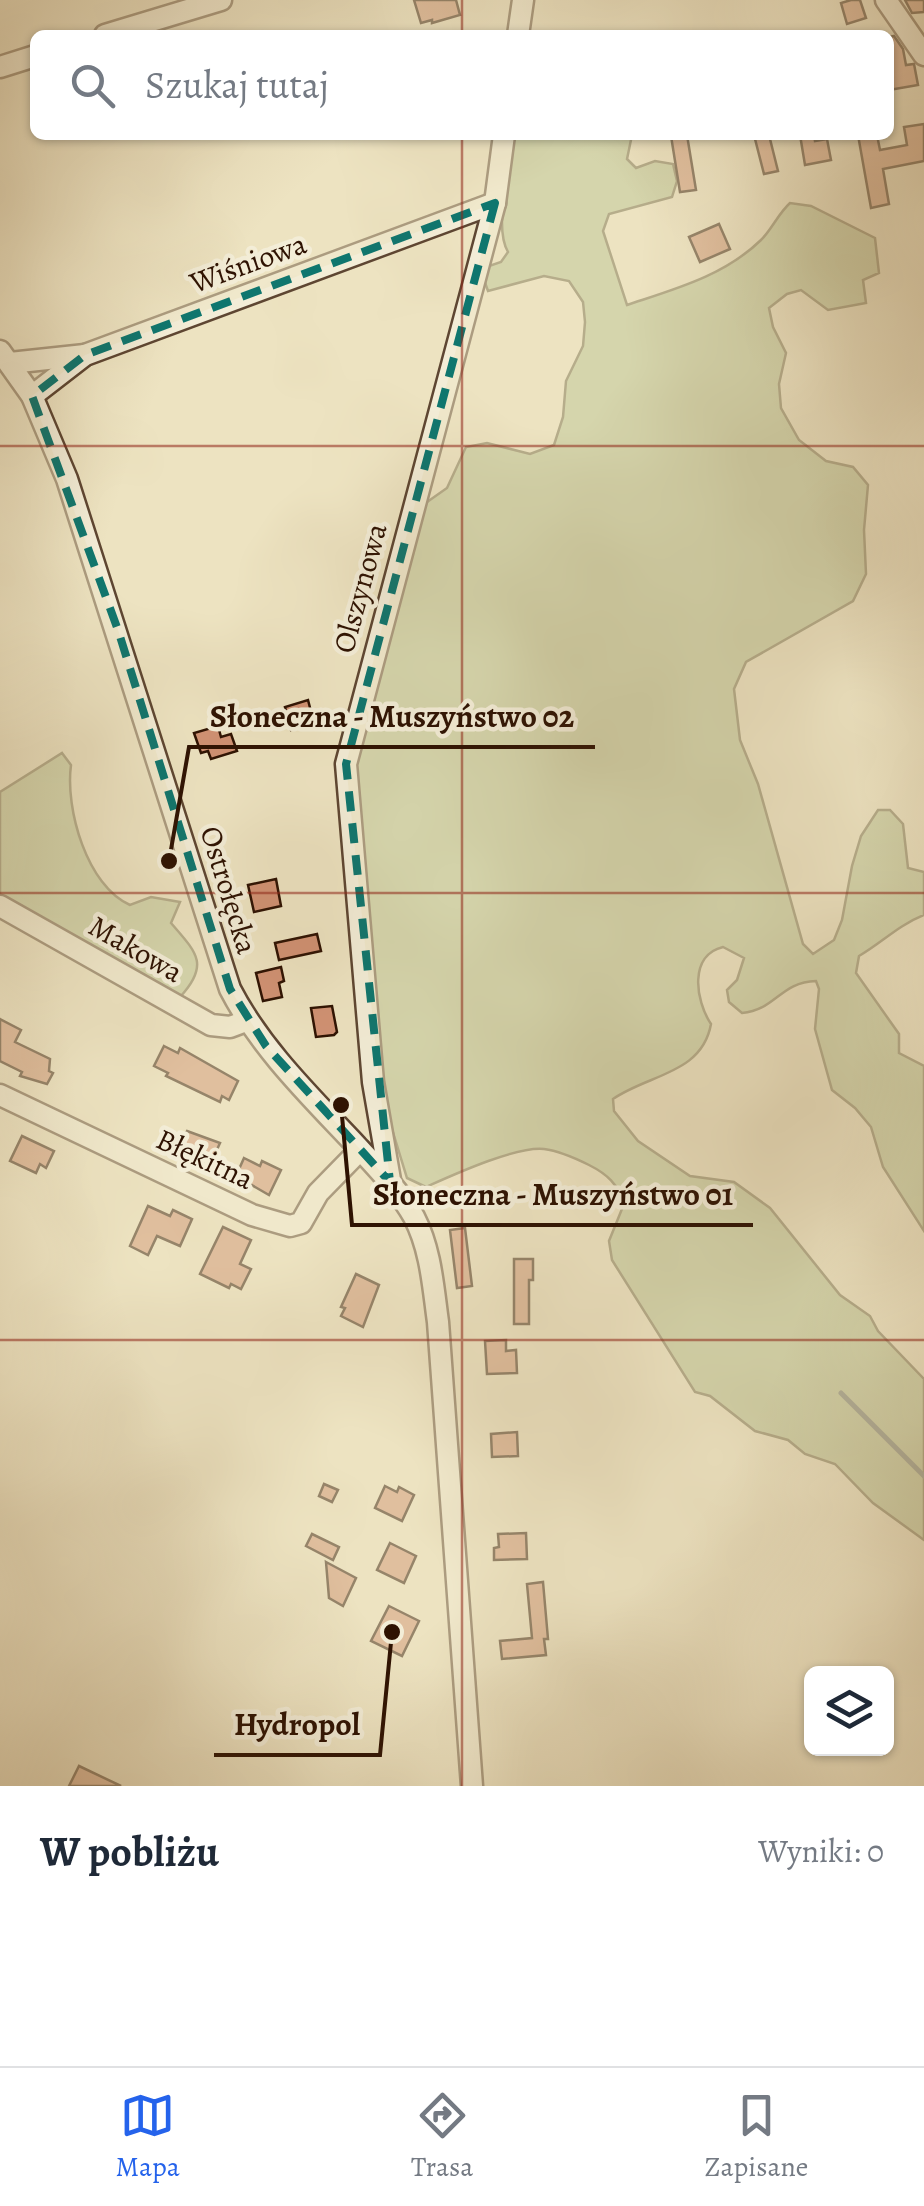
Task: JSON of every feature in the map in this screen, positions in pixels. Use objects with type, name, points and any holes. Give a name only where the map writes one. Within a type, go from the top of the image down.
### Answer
[{"type":"street","points":[[122,30],[221,0]]},
{"type":"street","points":[[519,30],[523,0]]},
{"type":"street","points":[[886,0],[924,55]]},
{"type":"street","points":[[0,67],[30,58]]},
{"type":"street","name":"Olszynowa","points":[[390,1182],[374,1082],[346,764],[494,203],[503,140]]},
{"type":"street","name":"Wiśniowa","points":[[32,396],[86,355],[494,203]]},
{"type":"street","points":[[5,357],[86,355]]},
{"type":"street","name":"Ostrołęcka","points":[[5,357],[32,396],[67,478],[118,630],[218,958],[246,1021],[390,1182]]},
{"type":"street","name":"Makowa","points":[[0,906],[211,1026],[230,1027],[246,1021]]},
{"type":"street","name":"Błękitna","points":[[0,1095],[252,1215],[290,1226],[301,1223],[318,1193],[360,1150]]},
{"type":"street","points":[[390,1182],[413,1215],[431,1267],[457,1546],[472,1786]]},
{"type":"highlighted area","points":[[495,203],[346,764],[390,1182],[266,1046],[230,989],[118,630],[32,396],[85,355]]},
{"type":"green space","points":[[514,140],[631,140],[627,159],[636,168],[655,161],[673,164],[677,181],[672,197],[609,214],[603,231],[627,305],[698,280],[731,263],[761,240],[790,203],[811,206],[875,238],[879,273],[863,280],[866,303],[828,310],[801,290],[787,294],[769,308],[786,353],[779,384],[781,408],[799,440],[826,461],[853,467],[868,485],[866,574],[853,601],[746,662],[734,689],[740,740],[758,784],[803,944],[813,954],[834,940],[861,836],[878,810],[890,810],[903,824],[908,868],[924,872],[924,915],[859,956],[856,973],[899,1034],[899,1053],[924,1066],[924,1231],[883,1167],[871,1127],[832,1090],[815,1029],[819,989],[816,981],[794,986],[763,1007],[742,1013],[729,1002],[727,990],[737,980],[744,958],[723,947],[712,952],[700,969],[698,980],[701,1003],[711,1024],[706,1041],[686,1063],[613,1099],[614,1111],[638,1141],[690,1176],[734,1182],[770,1208],[840,1295],[870,1316],[878,1331],[924,1379],[924,1540],[873,1503],[835,1464],[805,1454],[788,1440],[755,1431],[710,1396],[695,1392],[612,1260],[609,1241],[624,1204],[606,1176],[567,1155],[532,1149],[485,1162],[426,1187],[407,1178],[377,1080],[351,783],[420,507],[447,488],[466,447],[487,443],[530,454],[554,445],[563,417],[566,381],[583,346],[583,302],[569,281],[544,276],[488,291],[483,277],[489,266],[501,262],[508,252],[502,227]]},
{"type":"green space","points":[[62,753],[71,765],[72,803],[82,844],[102,881],[130,905],[151,897],[180,902],[171,923],[193,950],[197,966],[181,996],[0,896],[0,792]]},
{"type":"building","points":[[414,0],[456,0],[460,15],[421,23]]},
{"type":"building","points":[[860,0],[866,18],[847,24],[841,3]]},
{"type":"building","points":[[905,0],[924,0],[924,12],[912,13]]},
{"type":"building","points":[[894,36],[903,49],[906,65],[914,64],[918,85],[894,89]]},
{"type":"building","points":[[924,124],[924,161],[883,169],[889,204],[871,208],[859,140],[878,140],[880,150],[907,145],[904,127]]},
{"type":"building","points":[[672,140],[688,140],[696,190],[680,192]]},
{"type":"building","points":[[755,140],[770,140],[778,171],[764,174]]},
{"type":"building","points":[[801,140],[827,140],[831,160],[805,165]]},
{"type":"building","points":[[719,224],[730,249],[700,262],[689,237]]},
{"type":"building","points":[[308,700],[314,723],[291,730],[285,707]]},
{"type":"building","points":[[218,726],[221,737],[231,734],[237,751],[211,759],[208,751],[201,753],[194,733]]},
{"type":"building","points":[[276,879],[281,906],[254,912],[248,885]]},
{"type":"building","points":[[317,934],[321,951],[279,960],[275,943]]},
{"type":"building","points":[[281,967],[282,997],[263,1001],[256,973]]},
{"type":"building","points":[[332,1006],[337,1032],[316,1037],[311,1008]]},
{"type":"building","points":[[0,1019],[21,1030],[15,1042],[50,1059],[49,1071],[53,1073],[47,1084],[20,1076],[22,1072],[0,1061]]},
{"type":"building","points":[[164,1046],[178,1053],[180,1048],[238,1081],[229,1100],[222,1096],[220,1102],[166,1076],[168,1073],[154,1066]]},
{"type":"building","points":[[187,1131],[220,1143],[210,1165],[179,1147]]},
{"type":"building","points":[[22,1136],[54,1151],[46,1168],[40,1164],[36,1173],[10,1161]]},
{"type":"building","points":[[244,1158],[281,1170],[269,1195],[236,1176]]},
{"type":"building","points":[[148,1206],[170,1216],[173,1210],[192,1219],[180,1246],[157,1236],[148,1255],[130,1246]]},
{"type":"building","points":[[223,1227],[251,1240],[240,1264],[251,1269],[241,1289],[231,1284],[229,1288],[200,1274]]},
{"type":"building","points":[[465,1228],[472,1286],[457,1288],[450,1230]]},
{"type":"building","points":[[514,1259],[533,1259],[529,1324],[514,1324]]},
{"type":"building","points":[[356,1274],[379,1285],[363,1327],[341,1316],[345,1308],[341,1307]]},
{"type":"building","points":[[506,1340],[506,1351],[516,1350],[517,1373],[487,1374],[485,1341]]},
{"type":"building","points":[[517,1432],[518,1456],[492,1457],[491,1434]]},
{"type":"building","points":[[324,1484],[338,1490],[332,1502],[319,1496]]},
{"type":"building","points":[[385,1486],[397,1492],[399,1487],[414,1495],[402,1521],[375,1508]]},
{"type":"building","points":[[526,1533],[527,1559],[494,1560],[498,1534]]},
{"type":"building","points":[[312,1534],[339,1547],[333,1560],[306,1546]]},
{"type":"building","points":[[390,1543],[416,1556],[404,1583],[377,1570]]},
{"type":"building","points":[[326,1562],[356,1578],[343,1606],[329,1598]]},
{"type":"building","points":[[543,1582],[546,1655],[502,1659],[500,1641],[532,1638],[527,1584]]},
{"type":"building","points":[[389,1606],[419,1621],[402,1656],[371,1641]]},
{"type":"building","points":[[79,1766],[121,1786],[69,1786]]},
{"type":"waterway","points":[[841,1393],[924,1476]]},
{"type":"place","name":"Słoneczna - Muszyństwo 02","points":[[169,861]]},
{"type":"place","name":"Słoneczna - Muszyństwo 01","points":[[341,1105]]},
{"type":"place","name":"Hydropol","points":[[392,1632]]}]
